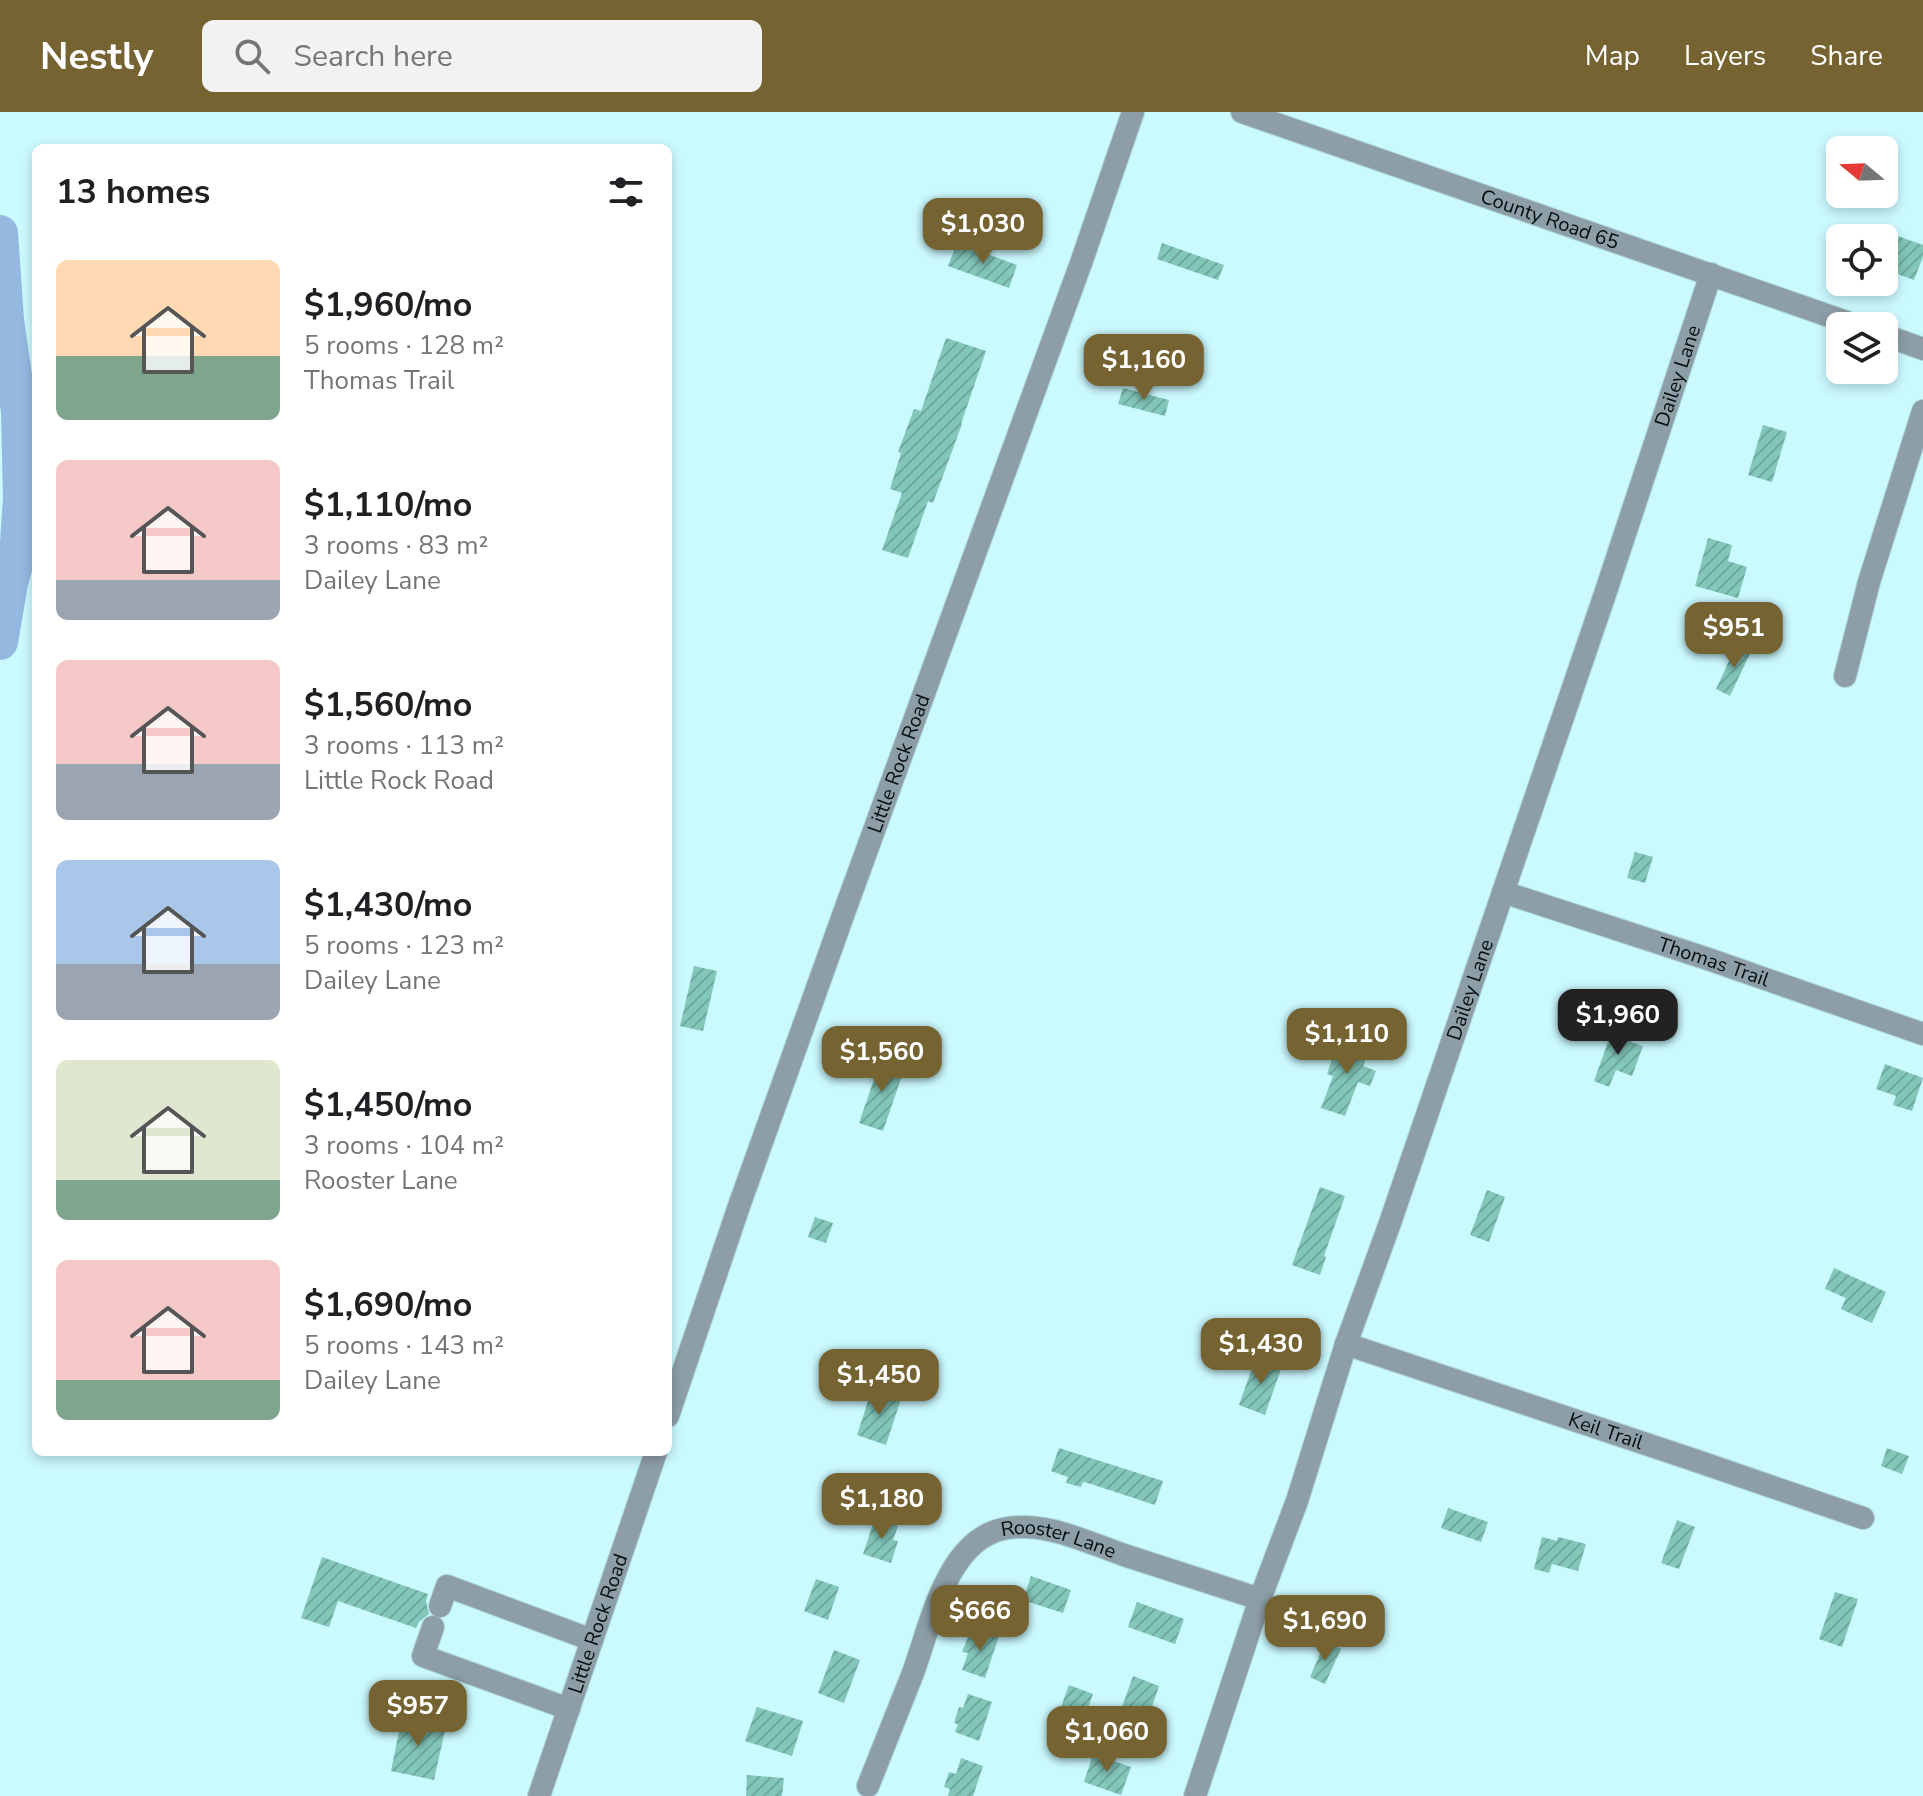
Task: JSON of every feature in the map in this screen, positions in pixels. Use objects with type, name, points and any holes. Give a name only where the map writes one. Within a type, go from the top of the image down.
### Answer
[{"type":"street","name":"Little Rock Road","points":[[672,1404],[760,1147],[1133,112]]},
{"type":"street","name":"County Road 65","points":[[1242,112],[1826,315]]},
{"type":"street","name":"Dailey Lane","points":[[1196,1795],[1260,1599],[1297,1501],[1346,1344],[1609,582],[1711,274]]},
{"type":"street","points":[[1898,340],[1923,349]]},
{"type":"street","points":[[1845,676],[1869,582],[1923,411]]},
{"type":"street","name":"Thomas Trail","points":[[1503,892],[1923,1034]]},
{"type":"street","name":"Keil Trail","points":[[1346,1344],[1863,1518]]},
{"type":"street","name":"Little Rock Road","points":[[539,1796],[655,1456]]},
{"type":"street","name":"Rooster Lane","points":[[868,1786],[922,1650],[933,1610],[952,1572],[978,1540],[1002,1529],[1044,1528],[1260,1599]]},
{"type":"street","points":[[569,1709],[423,1656],[447,1586],[592,1640]]},
{"type":"building","points":[[1898,236],[1923,245],[1923,257],[1914,280],[1898,274]]},
{"type":"building","points":[[957,243],[1017,265],[1009,288],[948,266]]},
{"type":"building","points":[[1162,243],[1224,265],[1218,280],[1157,259]]},
{"type":"building","points":[[946,338],[986,351],[933,503],[928,501],[908,558],[882,550],[902,493],[890,489],[901,453],[898,452],[914,409],[921,411]]},
{"type":"building","points":[[1123,388],[1169,400],[1165,416],[1118,404]]},
{"type":"building","points":[[1763,425],[1787,432],[1772,482],[1748,475]]},
{"type":"building","points":[[1708,538],[1732,545],[1728,561],[1747,567],[1738,598],[1695,586]]},
{"type":"building","points":[[1737,644],[1751,651],[1730,696],[1716,689]]},
{"type":"building","points":[[1635,852],[1653,857],[1645,883],[1627,878]]},
{"type":"building","points":[[694,966],[717,971],[703,1031],[680,1026]]},
{"type":"building","points":[[1613,1028],[1633,1035],[1631,1042],[1643,1046],[1632,1076],[1616,1070],[1609,1087],[1594,1081]]},
{"type":"building","points":[[1347,1038],[1371,1046],[1363,1066],[1376,1071],[1370,1086],[1358,1082],[1345,1116],[1321,1108],[1333,1076],[1327,1074],[1335,1051],[1341,1053]]},
{"type":"building","points":[[882,1056],[906,1064],[883,1131],[859,1123]]},
{"type":"building","points":[[1885,1064],[1923,1078],[1912,1111],[1893,1105],[1896,1096],[1876,1089]]},
{"type":"building","points":[[1320,1187],[1345,1196],[1320,1275],[1292,1265]]},
{"type":"building","points":[[1487,1190],[1505,1197],[1489,1242],[1470,1235]]},
{"type":"building","points":[[815,1217],[833,1223],[826,1243],[808,1237]]},
{"type":"building","points":[[1834,1268],[1886,1292],[1872,1323],[1841,1309],[1846,1298],[1825,1289]]},
{"type":"building","points":[[1256,1357],[1282,1366],[1265,1415],[1239,1405]]},
{"type":"building","points":[[872,1389],[901,1399],[886,1445],[857,1435]]},
{"type":"building","points":[[1059,1448],[1163,1481],[1155,1505],[1083,1482],[1081,1487],[1066,1483],[1068,1477],[1051,1471]]},
{"type":"building","points":[[1887,1448],[1909,1456],[1902,1474],[1881,1466]]},
{"type":"building","points":[[1448,1508],[1488,1522],[1481,1542],[1441,1528]]},
{"type":"building","points":[[875,1518],[898,1526],[893,1540],[898,1541],[891,1563],[863,1554]]},
{"type":"building","points":[[1677,1520],[1695,1527],[1679,1569],[1661,1563]]},
{"type":"building","points":[[1542,1537],[1557,1541],[1558,1537],[1586,1544],[1578,1571],[1552,1564],[1549,1573],[1534,1569]]},
{"type":"building","points":[[322,1557],[428,1594],[429,1614],[416,1628],[338,1601],[329,1627],[301,1618]]},
{"type":"building","points":[[1031,1576],[1071,1590],[1063,1613],[1023,1600]]},
{"type":"building","points":[[816,1579],[839,1587],[828,1620],[804,1611]]},
{"type":"building","points":[[1835,1592],[1858,1599],[1842,1647],[1819,1639]]},
{"type":"building","points":[[1137,1602],[1184,1619],[1175,1644],[1128,1627]]},
{"type":"building","points":[[976,1629],[999,1636],[985,1678],[962,1670],[968,1653],[962,1652],[968,1637],[973,1638]]},
{"type":"building","points":[[1325,1642],[1341,1649],[1325,1684],[1310,1677]]},
{"type":"building","points":[[834,1650],[860,1660],[844,1703],[818,1693]]},
{"type":"building","points":[[1133,1676],[1159,1686],[1144,1731],[1117,1721]]},
{"type":"building","points":[[1069,1685],[1093,1694],[1084,1719],[1060,1710]]},
{"type":"building","points":[[968,1694],[992,1702],[979,1741],[955,1732],[958,1724],[954,1723],[959,1707],[963,1708]]},
{"type":"building","points":[[757,1707],[803,1721],[792,1756],[745,1741]]},
{"type":"building","points":[[402,1716],[446,1726],[434,1780],[391,1771]]},
{"type":"building","points":[[1093,1754],[1131,1767],[1121,1795],[1084,1782]]},
{"type":"building","points":[[961,1758],[983,1766],[973,1796],[948,1796],[950,1789],[944,1787],[949,1772],[956,1774]]},
{"type":"building","points":[[747,1775],[784,1778],[782,1796],[746,1796]]},
{"type":"waterway","points":[[0,233],[6,320],[19,411],[21,498],[17,558],[0,642]]}]
